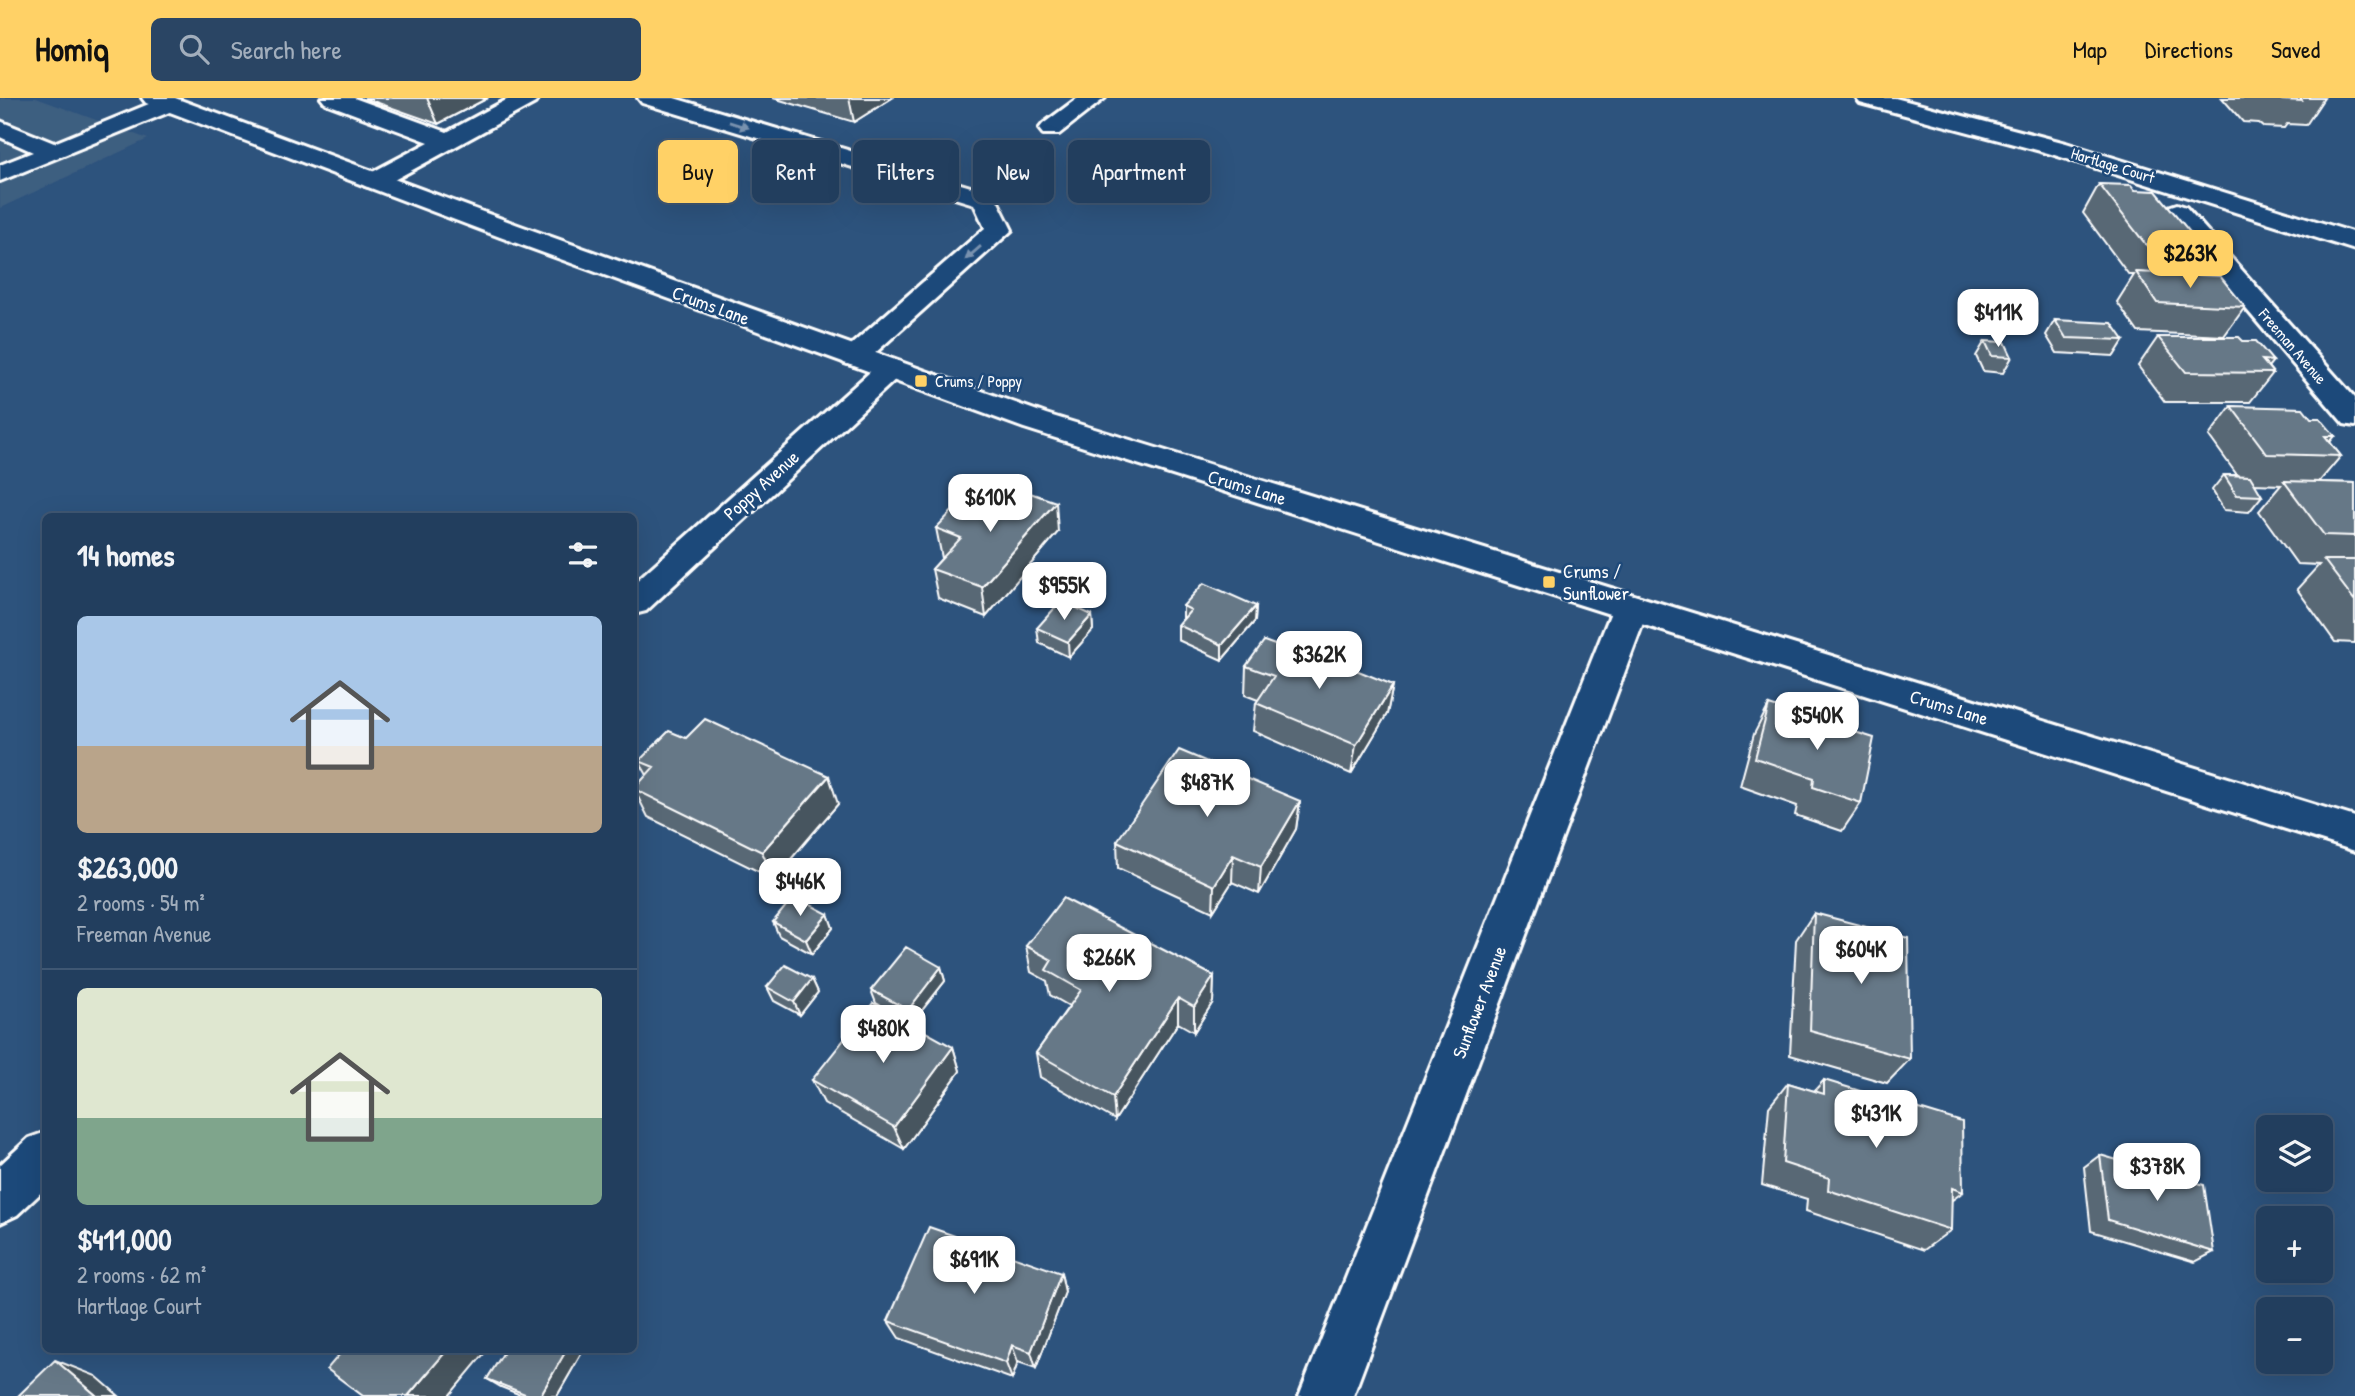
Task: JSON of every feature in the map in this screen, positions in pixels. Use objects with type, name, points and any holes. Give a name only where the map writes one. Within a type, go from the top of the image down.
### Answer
[{"type":"main road","points":[[333,98],[449,141]]},
{"type":"main road","points":[[374,181],[527,98]]},
{"type":"main road","points":[[650,98],[985,199],[999,230],[854,357]]},
{"type":"main road","points":[[1051,130],[1093,98]]},
{"type":"main road","name":"Hartlage Court","points":[[1868,98],[2057,148],[2355,242]]},
{"type":"main road","points":[[0,174],[162,101]]},
{"type":"main road","name":"Crums Lane","points":[[162,101],[889,370],[1035,421],[2355,834]]},
{"type":"main road","points":[[0,128],[51,152]]},
{"type":"main road","name":"Freeman Avenue","points":[[2177,212],[2355,417]]},
{"type":"main road","name":"Poppy Avenue","points":[[637,598],[889,370]]},
{"type":"main road","name":"Sunflower Avenue","points":[[1326,1396],[1631,607]]},
{"type":"main road","points":[[0,1198],[42,1159]]},
{"type":"shaded area","points":[[0,98],[36,98],[148,139],[0,208]]},
{"type":"building","points":[[2280,98],[2300,98],[2302,101],[2282,100]]},
{"type":"building","points":[[2099,184],[2131,185],[2135,190],[2156,191],[2203,248],[2147,246]]},
{"type":"building","points":[[2136,272],[2220,276],[2245,307],[2157,303]]},
{"type":"building","points":[[2055,320],[2112,323],[2124,340],[2066,338]]},
{"type":"building","points":[[2158,337],[2239,337],[2243,341],[2256,341],[2273,361],[2262,360],[2273,373],[2186,372]]},
{"type":"building","points":[[1985,341],[2005,342],[2012,357],[1992,356]]},
{"type":"building","points":[[2231,406],[2303,408],[2311,418],[2320,418],[2335,436],[2325,436],[2341,456],[2267,454]]},
{"type":"building","points":[[2224,475],[2250,476],[2262,496],[2237,495]]},
{"type":"building","points":[[2284,481],[2355,483],[2355,536],[2324,535]]},
{"type":"building","points":[[1007,485],[1056,502],[982,587],[932,569],[961,538],[936,528],[961,502],[983,510]]},
{"type":"building","points":[[2324,560],[2355,560],[2355,601]]},
{"type":"building","points":[[1204,583],[1256,606],[1222,645],[1178,625],[1191,610],[1183,606]]},
{"type":"building","points":[[1061,601],[1092,615],[1068,642],[1037,628]]},
{"type":"building","points":[[1264,641],[1283,648],[1287,642],[1393,685],[1356,745],[1256,703],[1274,676],[1246,666]]},
{"type":"building","points":[[1769,705],[1874,738],[1861,803],[1813,787],[1814,778],[1755,758]]},
{"type":"building","points":[[705,719],[829,776],[762,852],[637,790],[637,786],[654,767],[639,761],[669,731],[686,738]]},
{"type":"building","points":[[1179,750],[1300,801],[1261,867],[1233,855],[1214,886],[1117,841]]},
{"type":"building","points":[[794,896],[828,914],[806,940],[773,922]]},
{"type":"building","points":[[1063,898],[1214,976],[1194,1007],[1178,998],[1113,1097],[1036,1053],[1081,990],[1046,970],[1052,960],[1026,946]]},
{"type":"building","points":[[1814,913],[1908,938],[1910,1059],[1810,1031]]},
{"type":"building","points":[[906,947],[941,967],[908,1010],[871,990]]},
{"type":"building","points":[[785,965],[812,979],[794,1002],[767,987]]},
{"type":"building","points":[[873,1003],[953,1047],[894,1127],[812,1080]]},
{"type":"building","points":[[1824,1080],[1962,1122],[1963,1192],[1952,1188],[1951,1230],[1828,1190],[1829,1178],[1783,1163],[1788,1083],[1824,1094]]},
{"type":"building","points":[[2100,1155],[2204,1185],[2214,1252],[2108,1220]]},
{"type":"building","points":[[929,1227],[1061,1273],[1031,1352],[1012,1345],[1006,1363],[888,1321]]},
{"type":"building","points":[[341,1353],[445,1353],[408,1396],[363,1396],[327,1369]]},
{"type":"building","points":[[503,1353],[565,1353],[540,1396],[530,1396],[487,1379]]},
{"type":"building","points":[[55,1360],[97,1396],[18,1396]]},
{"type":"place","name":"Crums / Poppy","points":[[921,381]]},
{"type":"place","name":"Crums / Sunflower","points":[[1549,582]]}]
